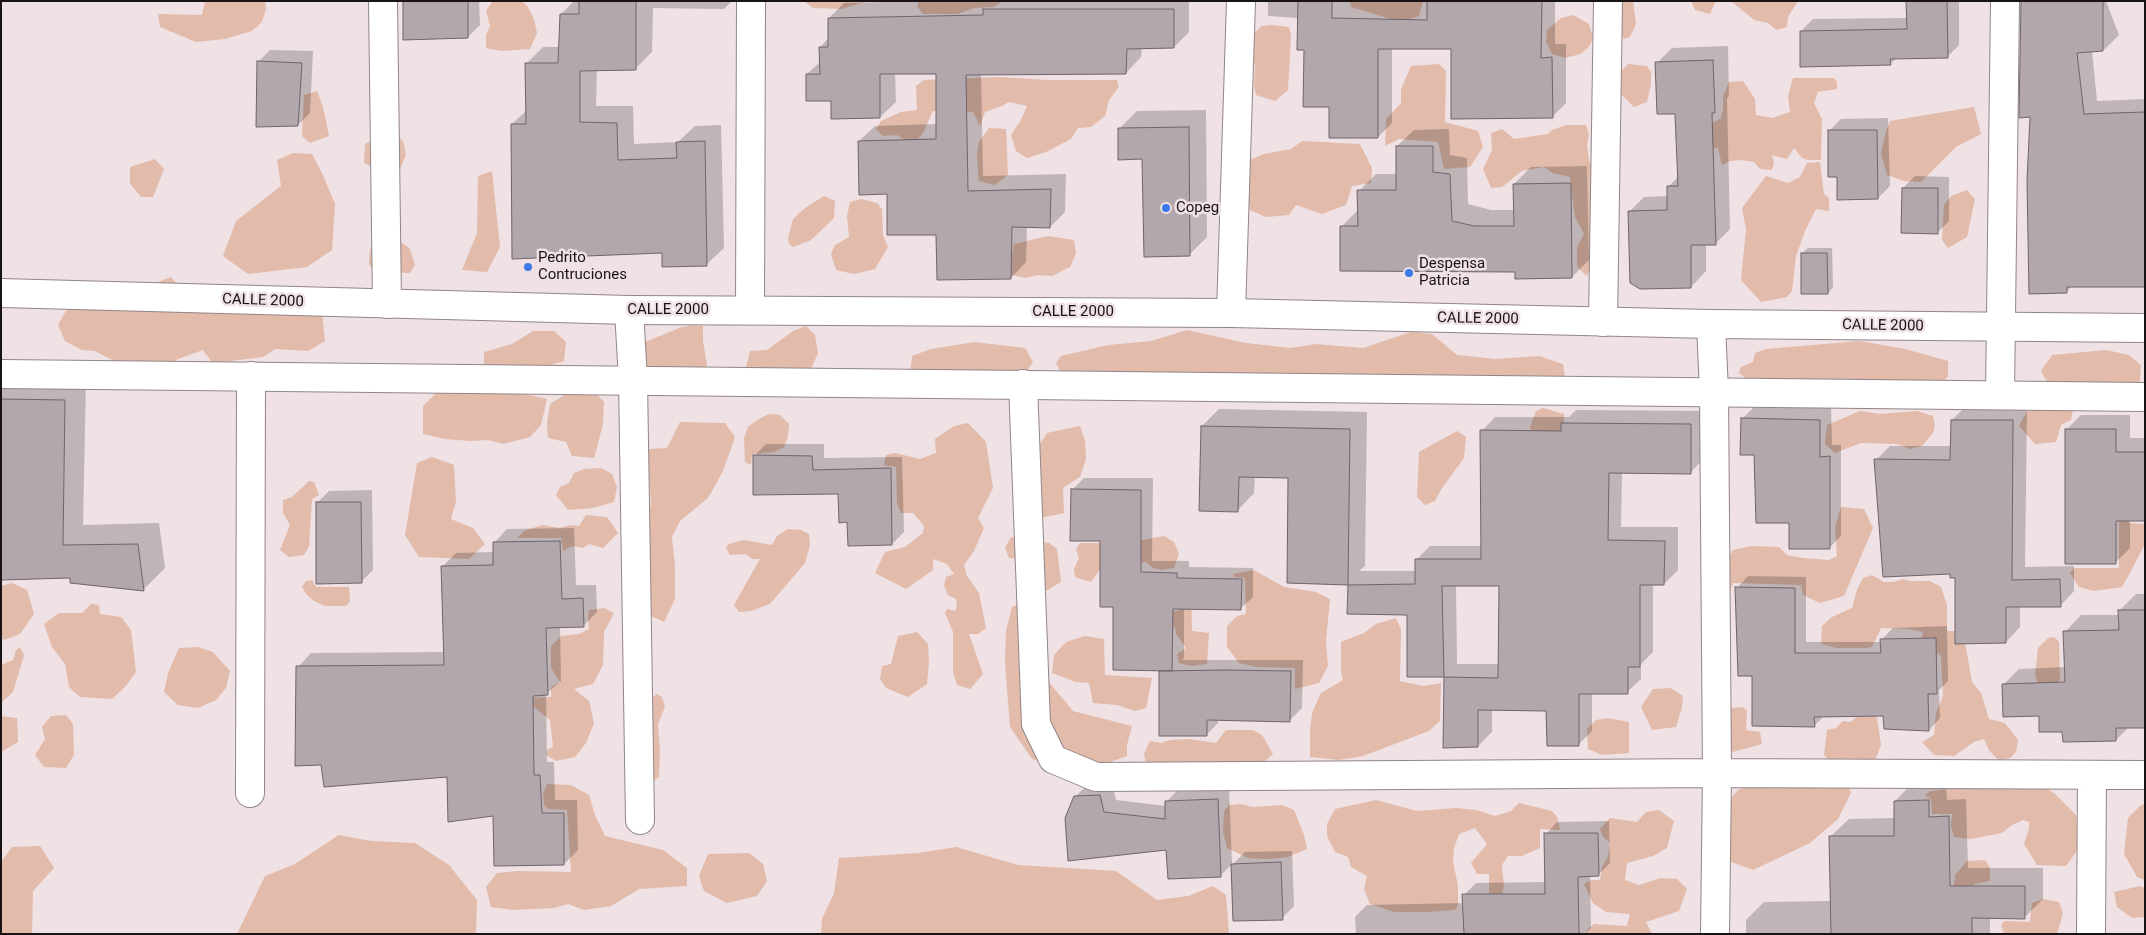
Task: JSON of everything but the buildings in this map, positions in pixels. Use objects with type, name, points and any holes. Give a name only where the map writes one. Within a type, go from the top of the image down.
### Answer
[{"type":"street","points":[[383,1],[387,304]]},
{"type":"street","points":[[750,310],[751,1]]},
{"type":"street","points":[[1231,313],[1241,1]]},
{"type":"street","points":[[1602,322],[1608,1]]},
{"type":"street","points":[[2000,395],[2006,1]]},
{"type":"street","name":"CALLE 2000","points":[[1,293],[629,310],[1231,313],[1711,324],[2145,328]]},
{"type":"street","points":[[629,310],[633,380],[640,820]]},
{"type":"street","points":[[1711,324],[1714,392],[1717,773],[1715,934]]},
{"type":"street","points":[[1,374],[2145,397]]},
{"type":"street","points":[[250,793],[252,376]]},
{"type":"street","points":[[1023,384],[1036,724],[1053,759],[1096,777],[1717,773],[2145,775]]},
{"type":"street","points":[[2091,934],[2092,775]]},
{"type":"shaded area","points":[[205,1],[265,1],[266,9],[262,22],[252,31],[225,39],[196,42],[160,27],[158,14],[202,15]]},
{"type":"shaded area","points":[[804,1],[868,1],[842,9],[813,8]]},
{"type":"shaded area","points":[[919,1],[1002,1],[994,7],[974,8],[958,14],[923,14],[917,6]]},
{"type":"shaded area","points":[[1350,1],[1423,1],[1419,16],[1410,19],[1394,20],[1351,7]]},
{"type":"shaded area","points":[[1611,1],[1633,1],[1636,24],[1630,37],[1624,39],[1615,22]]},
{"type":"shaded area","points":[[1691,1],[1716,1],[1710,14],[1695,10]]},
{"type":"shaded area","points":[[1731,1],[1798,1],[1788,17],[1787,27],[1776,30],[1768,23],[1754,20]]},
{"type":"shaded area","points":[[492,2],[523,2],[528,7],[534,19],[537,33],[530,49],[501,51],[486,48],[486,35],[490,26],[486,11]]},
{"type":"shaded area","points":[[1573,15],[1589,24],[1593,38],[1589,47],[1580,54],[1566,58],[1552,54],[1546,42],[1547,30],[1561,18]]},
{"type":"shaded area","points":[[1261,26],[1289,27],[1291,36],[1288,90],[1275,101],[1256,95],[1254,86],[1255,65],[1249,52],[1248,34],[1257,31]]},
{"type":"shaded area","points":[[1439,64],[1446,71],[1445,122],[1478,131],[1483,147],[1470,167],[1444,169],[1438,142],[1399,139],[1385,146],[1386,119],[1401,103],[1401,89],[1411,66]]},
{"type":"shaded area","points":[[1628,64],[1647,66],[1651,72],[1651,84],[1647,102],[1634,107],[1621,94],[1618,74]]},
{"type":"shaded area","points":[[998,77],[1049,80],[1117,80],[1119,87],[1109,100],[1105,116],[1091,127],[1078,128],[1071,139],[1046,152],[1027,158],[1016,151],[1011,135],[1021,120],[1027,106],[1009,102],[985,112],[980,126],[973,112],[933,111],[923,133],[913,145],[897,135],[883,136],[876,129],[881,121],[901,112],[917,110],[916,86],[924,80]]},
{"type":"shaded area","points":[[1793,78],[1834,78],[1837,82],[1837,89],[1818,92],[1814,103],[1822,119],[1821,160],[1802,158],[1794,148],[1787,159],[1772,155],[1774,163],[1772,170],[1760,169],[1754,162],[1741,160],[1730,161],[1722,165],[1718,148],[1700,150],[1711,124],[1721,118],[1723,96],[1729,82],[1743,81],[1755,99],[1756,115],[1772,118],[1790,112],[1788,96]]},
{"type":"shaded area","points":[[317,91],[323,107],[329,136],[310,143],[302,136],[304,95]]},
{"type":"shaded area","points":[[1974,107],[1981,134],[1956,147],[1921,182],[1904,181],[1887,175],[1881,154],[1890,121]]},
{"type":"shaded area","points":[[1566,125],[1586,125],[1589,134],[1587,145],[1589,160],[1598,184],[1600,259],[1586,276],[1577,266],[1577,247],[1584,234],[1575,217],[1570,177],[1553,173],[1544,167],[1522,171],[1502,187],[1491,188],[1483,169],[1492,150],[1491,133],[1502,129],[1514,139],[1548,134],[1552,130]]},
{"type":"shaded area","points":[[989,128],[1006,129],[1008,175],[995,185],[979,181],[978,172],[977,153],[979,142]]},
{"type":"shaded area","points":[[383,135],[398,137],[403,141],[406,155],[399,171],[381,172],[364,163],[365,144]]},
{"type":"shaded area","points":[[1302,141],[1360,144],[1372,168],[1371,183],[1352,186],[1346,205],[1322,214],[1296,205],[1289,215],[1266,217],[1250,210],[1246,185],[1249,160],[1264,154],[1291,149]]},
{"type":"shaded area","points":[[293,153],[312,154],[335,204],[332,250],[307,267],[248,274],[223,256],[236,221],[281,186],[277,160]]},
{"type":"shaded area","points":[[155,159],[164,169],[153,197],[141,197],[130,184],[130,167]]},
{"type":"shaded area","points":[[1820,162],[1824,194],[1829,198],[1829,211],[1816,209],[1805,231],[1796,256],[1792,291],[1787,297],[1761,302],[1741,280],[1746,229],[1742,208],[1766,176],[1788,183],[1800,177],[1807,163]]},
{"type":"shaded area","points":[[492,171],[500,247],[487,272],[462,270],[477,233],[478,176]]},
{"type":"shaded area","points":[[1967,190],[1975,199],[1967,237],[1948,248],[1942,240],[1944,205],[1951,196]]},
{"type":"shaded area","points":[[824,196],[835,201],[834,218],[811,240],[793,247],[789,244],[788,238],[793,219],[805,208]]},
{"type":"shaded area","points":[[861,199],[877,203],[882,209],[883,235],[888,247],[875,269],[854,274],[836,270],[831,254],[835,245],[849,237],[847,216],[850,202]]},
{"type":"shaded area","points":[[1048,236],[1074,240],[1076,253],[1070,267],[1052,276],[1038,275],[1025,278],[1009,274],[1014,244]]},
{"type":"shaded area","points":[[378,241],[400,241],[410,249],[415,265],[410,273],[374,272],[369,264],[370,250]]},
{"type":"shaded area","points":[[171,277],[195,305],[253,286],[274,315],[289,307],[322,311],[325,341],[308,351],[275,349],[263,357],[231,361],[217,369],[203,350],[178,359],[164,368],[122,365],[95,351],[82,350],[65,341],[58,325],[70,304],[145,287]]},
{"type":"shaded area","points":[[703,326],[703,341],[707,365],[691,383],[648,369],[644,358],[645,342],[682,327]]},
{"type":"shaded area","points":[[806,326],[815,335],[818,353],[808,376],[758,384],[746,367],[750,351],[767,350],[793,331]]},
{"type":"shaded area","points":[[1187,330],[1246,343],[1291,348],[1315,344],[1363,348],[1411,332],[1432,334],[1457,355],[1496,359],[1539,356],[1563,364],[1565,377],[1545,381],[1268,398],[1258,402],[1245,402],[1238,398],[1062,375],[1056,363],[1061,356],[1108,345],[1151,341]]},
{"type":"shaded area","points":[[533,331],[554,331],[566,342],[564,361],[528,372],[525,394],[547,399],[541,425],[530,437],[503,444],[488,440],[445,439],[423,434],[423,406],[448,381],[484,369],[484,352],[512,344]]},
{"type":"shaded area","points":[[1859,341],[1905,349],[1948,361],[1948,376],[1943,382],[1757,387],[1739,373],[1741,367],[1753,362],[1755,353],[1766,349]]},
{"type":"shaded area","points":[[975,342],[1025,348],[1033,362],[1025,374],[910,375],[912,356],[931,349]]},
{"type":"shaded area","points":[[2106,350],[2129,355],[2141,365],[2140,381],[2132,389],[2049,386],[2041,371],[2052,355]]},
{"type":"shaded area","points":[[573,390],[596,393],[604,402],[603,424],[594,458],[572,456],[566,442],[548,438],[547,423],[550,404]]},
{"type":"shaded area","points":[[1543,408],[1564,414],[1564,429],[1554,451],[1538,449],[1530,427],[1536,411]]},
{"type":"shaded area","points":[[2042,409],[2073,410],[2071,420],[2061,425],[2056,442],[2035,444],[2019,426],[2027,411]]},
{"type":"shaded area","points":[[1860,411],[1880,414],[1917,411],[1933,416],[1935,426],[1933,433],[1922,446],[1910,449],[1897,444],[1861,443],[1835,453],[1825,444],[1827,425]]},
{"type":"shaded area","points":[[769,414],[780,415],[789,424],[788,436],[784,447],[774,452],[752,454],[751,465],[745,462],[744,438],[748,427]]},
{"type":"shaded area","points":[[680,422],[725,423],[735,437],[723,471],[708,498],[680,521],[672,537],[675,567],[675,599],[664,622],[644,613],[643,519],[651,505],[649,474],[642,460],[644,454],[650,449],[667,448]]},
{"type":"shaded area","points":[[968,423],[986,442],[993,488],[978,518],[984,528],[974,551],[964,565],[967,576],[979,593],[986,628],[978,634],[969,634],[983,674],[970,689],[957,685],[953,672],[953,632],[945,613],[947,609],[955,611],[957,606],[956,599],[948,595],[944,586],[946,577],[954,574],[947,564],[933,559],[933,570],[906,589],[875,573],[885,552],[905,547],[923,533],[924,526],[913,513],[901,513],[897,504],[896,467],[884,465],[886,455],[895,453],[920,459],[936,453],[935,439],[954,426]]},
{"type":"shaded area","points":[[1080,426],[1085,441],[1086,459],[1080,477],[1063,488],[1064,513],[1036,519],[1034,453],[1047,433]]},
{"type":"shaded area","points":[[1457,431],[1466,437],[1464,458],[1435,501],[1425,505],[1417,497],[1419,452]]},
{"type":"shaded area","points":[[432,457],[454,465],[456,502],[451,519],[473,528],[485,544],[469,559],[419,557],[405,535],[417,463]]},
{"type":"shaded area","points":[[601,468],[612,474],[617,487],[614,502],[593,508],[568,510],[556,495],[560,487],[569,483],[574,473],[584,469]]},
{"type":"shaded area","points":[[309,481],[314,482],[319,495],[312,499],[309,546],[304,555],[289,557],[280,550],[290,525],[283,513],[283,500],[292,497]]},
{"type":"shaded area","points":[[2127,497],[2129,523],[2145,524],[2145,544],[2132,569],[2122,587],[2094,591],[2079,587],[2070,573],[2074,568],[2119,568],[2119,498]]},
{"type":"shaded area","points":[[1841,507],[1864,509],[1873,528],[1844,596],[1820,603],[1803,595],[1801,585],[1733,583],[1730,591],[1721,596],[1702,588],[1706,579],[1721,571],[1733,550],[1752,546],[1779,547],[1787,555],[1803,558],[1829,560],[1837,556],[1835,527]]},
{"type":"shaded area","points":[[586,515],[607,517],[618,533],[603,548],[589,544],[583,548],[572,546],[563,551],[561,538],[517,538],[524,531],[542,525],[560,528],[570,525],[579,526]]},
{"type":"shaded area","points":[[788,529],[801,530],[809,534],[810,545],[805,563],[770,604],[751,611],[739,612],[734,605],[760,559],[752,559],[746,554],[730,555],[726,548],[729,544],[744,540],[772,545],[777,536]]},
{"type":"shaded area","points":[[1164,536],[1174,542],[1179,554],[1174,568],[1162,570],[1153,568],[1146,562],[1113,564],[1100,569],[1091,582],[1075,577],[1074,569],[1079,558],[1076,549],[1080,543],[1126,543]]},
{"type":"shaded area","points":[[1011,537],[1049,543],[1057,549],[1061,582],[1039,595],[1023,559],[1009,558],[1005,548]]},
{"type":"shaded area","points":[[1254,570],[1284,587],[1316,592],[1330,599],[1326,641],[1328,666],[1319,683],[1295,689],[1295,668],[1257,667],[1239,663],[1227,647],[1227,626],[1237,616],[1246,614],[1245,578],[1234,577],[1233,574]]},
{"type":"shaded area","points":[[1872,575],[1884,582],[1894,582],[1903,579],[1909,581],[1930,581],[1941,587],[1947,605],[1947,631],[1963,631],[1972,682],[1981,693],[1989,719],[2005,723],[2018,740],[2016,752],[2010,758],[1998,760],[1989,750],[1984,739],[1974,742],[1954,756],[1934,755],[1922,742],[1934,735],[1936,713],[1943,696],[1941,656],[1935,651],[1920,647],[1923,632],[1908,629],[1881,628],[1872,647],[1866,648],[1837,648],[1821,644],[1822,626],[1832,617],[1852,608],[1857,590],[1863,578]]},
{"type":"shaded area","points":[[312,580],[316,587],[349,587],[350,601],[346,606],[325,606],[314,601],[302,587],[306,581]]},
{"type":"shaded area","points":[[12,583],[27,590],[34,614],[20,634],[4,640],[1,638],[1,586]]},
{"type":"shaded area","points":[[1191,586],[1192,631],[1209,633],[1207,664],[1191,666],[1179,663],[1177,654],[1186,648],[1176,634],[1175,627],[1165,625],[1159,611],[1179,611],[1179,587]]},
{"type":"shaded area","points":[[1029,600],[1048,681],[1073,711],[1132,726],[1127,745],[1127,756],[1099,766],[1053,766],[1032,759],[1010,727],[1005,663],[1006,631],[1012,607]]},
{"type":"shaded area","points":[[91,604],[99,605],[100,614],[121,617],[131,630],[136,672],[126,686],[112,699],[80,697],[69,687],[65,664],[52,647],[44,624],[59,613],[82,613]]},
{"type":"shaded area","points":[[604,608],[614,613],[604,632],[603,665],[593,684],[574,689],[589,701],[594,723],[586,743],[575,757],[556,761],[546,755],[547,750],[553,747],[550,720],[533,706],[532,698],[551,697],[551,687],[560,682],[551,668],[551,646],[561,636],[579,634],[589,629],[589,610]]},
{"type":"shaded area","points":[[1396,618],[1401,630],[1400,681],[1423,686],[1441,683],[1440,721],[1429,731],[1363,756],[1339,760],[1310,757],[1312,713],[1321,693],[1343,680],[1341,672],[1341,642],[1364,633],[1376,624]]},
{"type":"shaded area","points":[[917,632],[928,644],[927,684],[908,697],[886,688],[880,679],[882,666],[891,664],[898,636]]},
{"type":"shaded area","points":[[1085,636],[1104,639],[1105,675],[1152,678],[1146,708],[1135,711],[1117,705],[1093,703],[1089,683],[1076,682],[1052,673],[1054,655],[1066,642]]},
{"type":"shaded area","points":[[2054,637],[2059,642],[2060,679],[2055,689],[2039,688],[2035,675],[2038,648],[2048,638]]},
{"type":"shaded area","points":[[20,647],[24,655],[13,692],[1,703],[1,665],[13,660],[16,650]]},
{"type":"shaded area","points":[[198,647],[213,652],[230,671],[226,688],[216,700],[198,708],[178,705],[164,692],[168,673],[179,648]]},
{"type":"shaded area","points":[[1671,688],[1683,696],[1676,727],[1652,730],[1641,707],[1653,689]]},
{"type":"shaded area","points":[[657,694],[662,697],[665,707],[658,724],[660,750],[659,777],[648,784],[645,702]]},
{"type":"shaded area","points":[[1743,707],[1747,711],[1746,730],[1760,732],[1762,744],[1729,753],[1723,709]]},
{"type":"shaded area","points":[[1866,708],[1871,708],[1877,718],[1881,745],[1874,763],[1839,770],[1824,755],[1827,730],[1836,728],[1843,721],[1851,722]]},
{"type":"shaded area","points":[[66,715],[73,724],[74,755],[66,768],[44,767],[35,755],[45,739],[42,727],[51,716]]},
{"type":"shaded area","points":[[1,716],[17,718],[18,742],[1,752]]},
{"type":"shaded area","points":[[1607,718],[1629,722],[1629,753],[1602,755],[1588,749],[1587,729],[1596,720]]},
{"type":"shaded area","points":[[1226,730],[1253,730],[1262,735],[1273,754],[1250,774],[1147,768],[1144,754],[1150,741],[1161,743],[1170,740],[1189,739],[1216,743]]},
{"type":"shaded area","points":[[1844,774],[1851,793],[1838,819],[1810,843],[1753,870],[1720,858],[1725,805],[1738,790],[1758,783]]},
{"type":"shaded area","points":[[2037,782],[2055,794],[2076,815],[2079,848],[2066,866],[2037,865],[2024,844],[2029,822],[2023,820],[2012,825],[2002,833],[1970,839],[1954,837],[1951,826],[1952,814],[1932,814],[1931,799],[1925,795],[1931,791],[1954,786]]},
{"type":"shaded area","points":[[547,784],[571,785],[589,795],[595,815],[605,836],[663,850],[687,868],[687,886],[639,889],[611,906],[584,910],[568,904],[554,908],[513,910],[491,907],[486,887],[497,873],[517,871],[571,872],[567,810],[548,809],[544,805],[543,794]]},
{"type":"shaded area","points":[[1376,800],[1417,811],[1456,808],[1476,810],[1495,816],[1511,811],[1519,803],[1552,811],[1557,817],[1560,830],[1540,829],[1540,848],[1522,856],[1508,856],[1502,865],[1504,886],[1500,903],[1489,896],[1489,874],[1477,874],[1471,863],[1487,844],[1475,828],[1459,834],[1454,848],[1453,861],[1458,886],[1458,905],[1455,910],[1394,912],[1370,904],[1364,889],[1367,876],[1351,867],[1348,857],[1335,852],[1327,836],[1327,824],[1335,809]]},
{"type":"shaded area","points":[[1241,804],[1253,807],[1282,805],[1294,810],[1304,835],[1307,849],[1288,857],[1269,859],[1248,858],[1227,848],[1223,832],[1224,811],[1229,805]]},
{"type":"shaded area","points":[[2145,804],[2145,880],[2137,877],[2124,854],[2128,818],[2141,805]]},
{"type":"shaded area","points":[[1659,810],[1674,821],[1667,848],[1653,856],[1627,863],[1625,880],[1639,885],[1661,878],[1677,879],[1687,889],[1679,911],[1646,922],[1652,934],[1586,934],[1587,930],[1594,924],[1627,926],[1630,914],[1606,912],[1593,903],[1584,884],[1591,880],[1600,880],[1602,867],[1608,856],[1610,843],[1603,837],[1600,829],[1610,818],[1637,822],[1646,812]]},
{"type":"shaded area","points":[[339,835],[371,841],[415,843],[449,865],[477,900],[476,934],[237,934],[265,876],[295,864]]},
{"type":"shaded area","points":[[40,846],[54,868],[33,891],[32,934],[1,934],[1,862],[12,847]]},
{"type":"shaded area","points":[[956,847],[1018,865],[1116,871],[1157,900],[1188,896],[1213,886],[1226,895],[1229,934],[821,934],[822,919],[834,893],[839,858],[919,853]]},
{"type":"shaded area","points":[[749,853],[763,864],[767,881],[757,896],[727,903],[704,891],[699,876],[708,854]]},
{"type":"shaded area","points":[[1985,860],[1990,868],[1990,881],[1974,884],[1973,898],[1953,894],[1955,875],[1967,861]]},
{"type":"shaded area","points":[[2140,886],[2145,888],[2145,917],[2132,918],[2117,907],[2114,892]]},
{"type":"shaded area","points":[[2043,899],[2059,902],[2063,913],[2057,934],[2004,934],[2001,925],[2005,921],[2030,922],[2032,903]]},
{"type":"place","name":"Copeg","points":[[1166,208]]},
{"type":"place","name":"Pedrito Contruciones","points":[[528,267]]},
{"type":"place","name":"Despensa Patricia","points":[[1409,273]]}]
